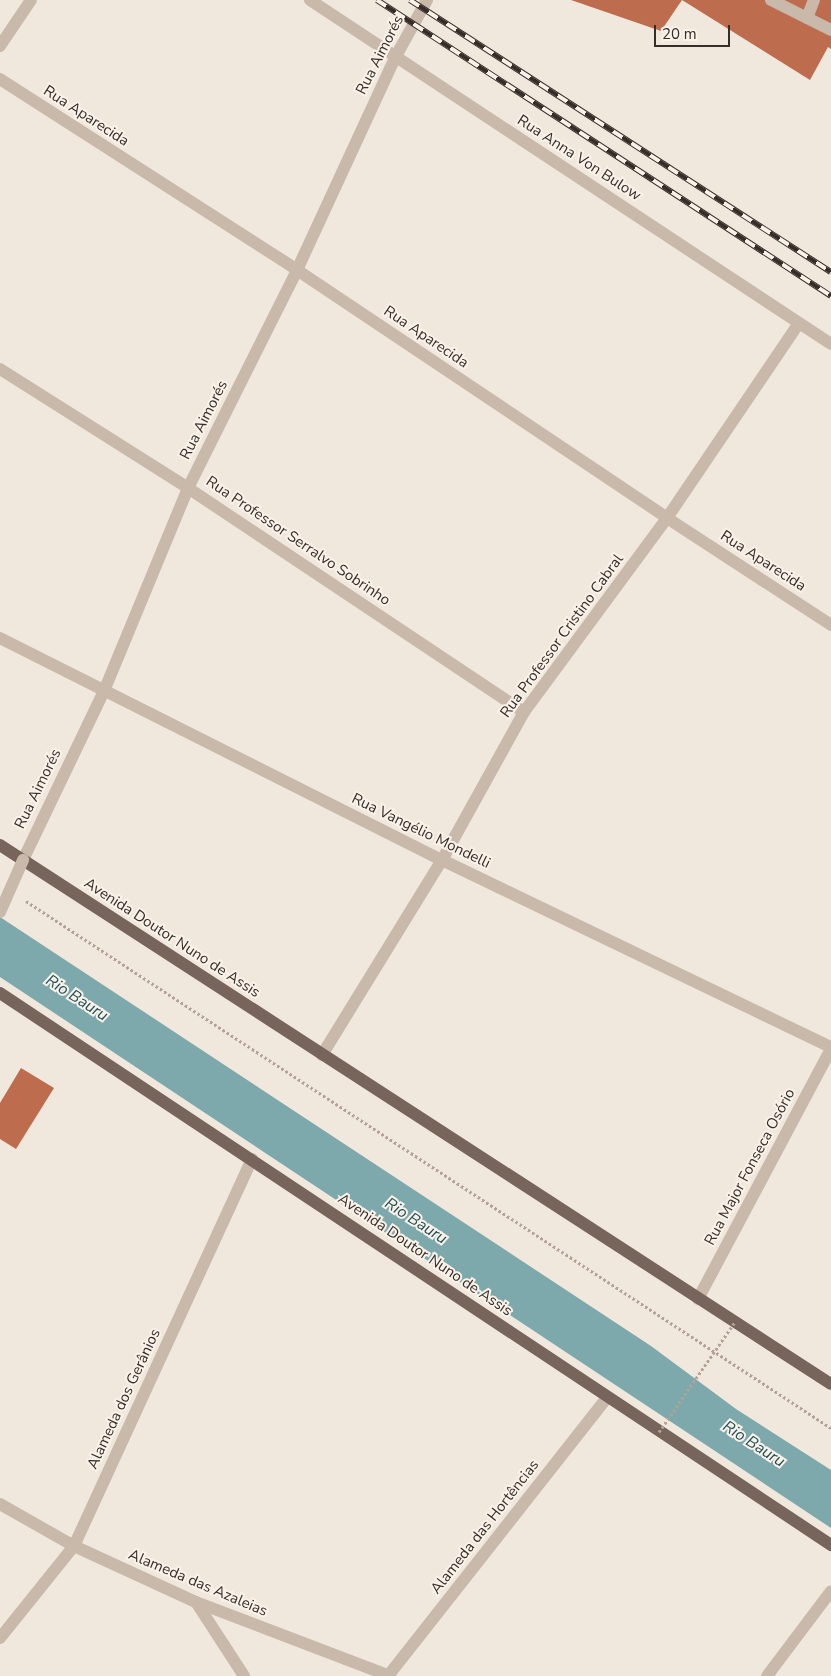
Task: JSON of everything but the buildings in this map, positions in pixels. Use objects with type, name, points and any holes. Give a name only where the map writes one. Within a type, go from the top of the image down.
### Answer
[{"type":"main road","name":"Avenida Doutor Nuno de Assis","points":[[0,845],[831,1384]]},
{"type":"main road","name":"Avenida Doutor Nuno de Assis","points":[[0,993],[831,1545]]},
{"type":"street","points":[[0,46],[31,0]]},
{"type":"street","name":"Rua Anna Von Bulow","points":[[310,0],[831,344]]},
{"type":"street","name":"Rua Aimorés","points":[[0,912],[104,691],[188,488],[297,270],[396,56],[427,0]]},
{"type":"street","points":[[771,0],[831,30]]},
{"type":"street","points":[[808,18],[814,0]]},
{"type":"street","name":"Rua Aparecida","points":[[0,80],[297,270],[667,518],[831,625]]},
{"type":"street","name":"Rua Professor Cristino Cabral","points":[[322,1055],[442,860],[524,712],[667,518],[799,323]]},
{"type":"street","name":"Rua Professor Serralvo Sobrinho","points":[[0,369],[188,488],[524,712]]},
{"type":"street","name":"Rua Vangélio Mondelli","points":[[0,638],[442,860],[831,1048]]},
{"type":"street","name":"Rua Major Fonseca Osório","points":[[698,1299],[831,1048]]},
{"type":"street","name":"Alameda dos Gerânios","points":[[0,1638],[74,1546],[252,1159]]},
{"type":"street","name":"Alameda das Hortências","points":[[389,1676],[607,1398]]},
{"type":"street","name":"Alameda das Azaleias","points":[[0,1504],[74,1546],[196,1602],[389,1676]]},
{"type":"street","points":[[767,1676],[831,1591]]},
{"type":"street","points":[[196,1602],[244,1676]]},
{"type":"path","points":[[25,900],[831,1428]]},
{"type":"path","points":[[659,1432],[735,1322]]},
{"type":"water","name":"Rio Bauru","points":[[0,917],[651,1346],[736,1409],[831,1470],[831,1528],[0,977]]},
{"type":"railway","points":[[377,0],[831,296]]},
{"type":"railway","points":[[410,0],[831,272]]}]
